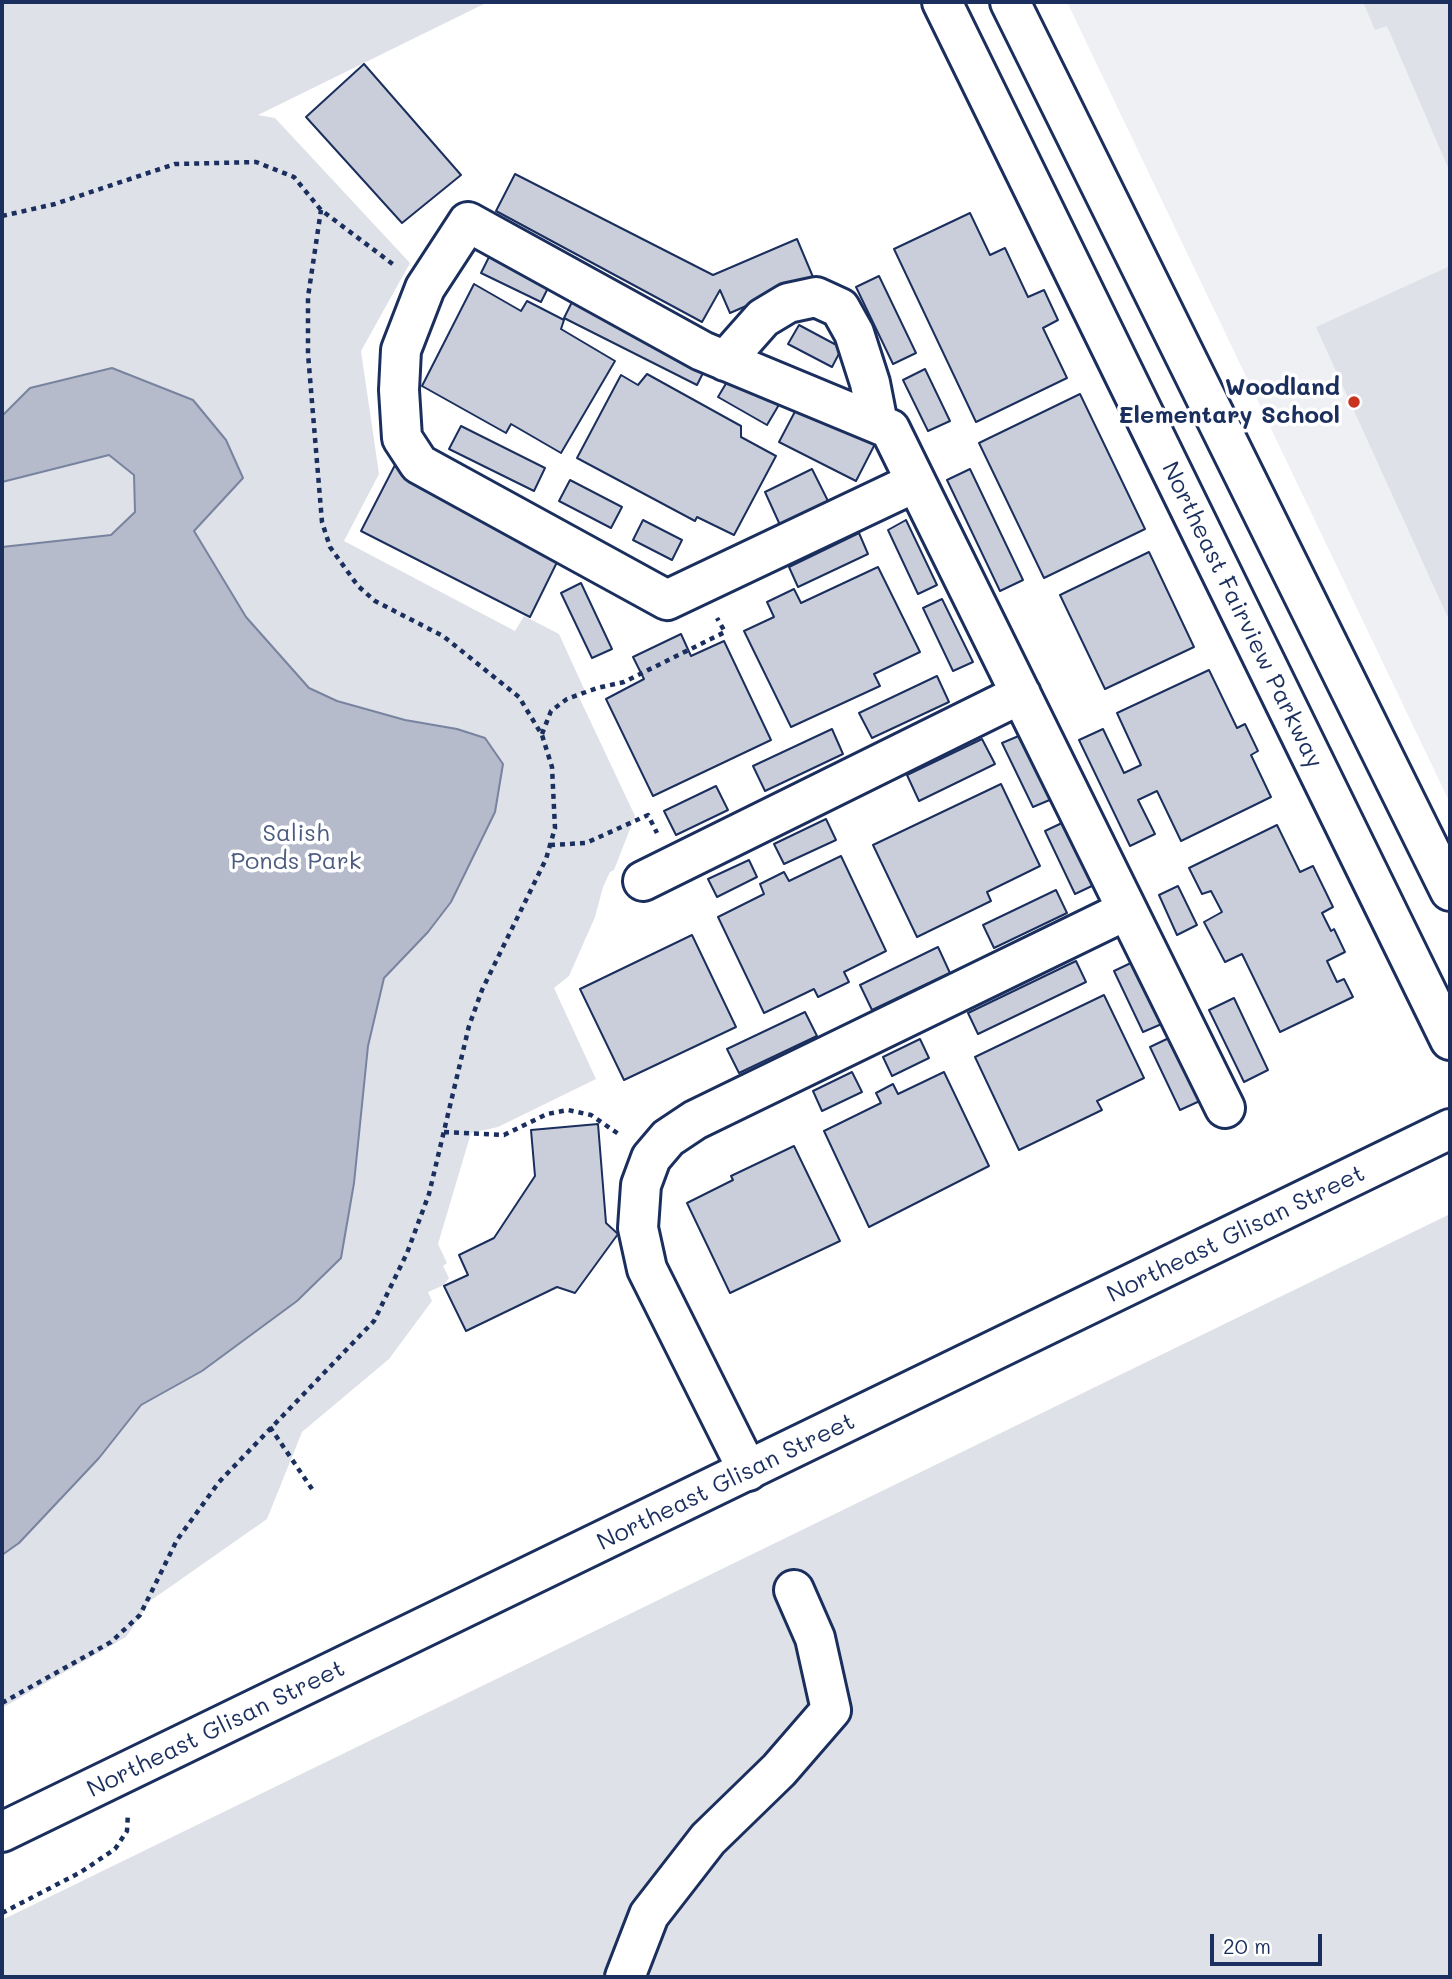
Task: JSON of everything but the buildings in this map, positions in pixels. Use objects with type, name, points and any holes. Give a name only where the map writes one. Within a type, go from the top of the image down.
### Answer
[{"type":"main road","name":"Northeast Fairview Parkway","points":[[942,2],[1450,1040]]},
{"type":"main road","points":[[1010,2],[1450,891]]},
{"type":"main road","points":[[916,482],[667,600],[419,464],[402,438],[398,390],[401,350],[425,288],[468,222],[702,351],[890,429],[1225,1108]]},
{"type":"main road","points":[[725,361],[763,318],[788,303],[816,297],[840,308],[854,333],[870,383],[878,424]]},
{"type":"main road","points":[[659,873],[1021,694]]},
{"type":"main road","points":[[748,1471],[647,1269],[638,1228],[641,1185],[650,1157],[668,1138],[695,1120],[1127,910]]},
{"type":"main road","name":"Northeast Glisan Street","points":[[2,1832],[1450,1129]]},
{"type":"main road","points":[[625,1977],[649,1915],[708,1839],[779,1770],[831,1710],[815,1638],[794,1590]]},
{"type":"path","points":[[2,216],[55,204],[175,164],[256,162],[294,177],[321,210],[425,288]]},
{"type":"path","points":[[2,1703],[111,1642],[140,1615],[177,1540],[219,1482],[373,1321],[412,1241],[429,1194],[469,1026],[482,989],[546,859],[555,828],[552,767],[542,735],[519,697],[443,636],[375,601],[358,586],[330,547],[322,522],[308,354],[308,297],[321,210]]},
{"type":"path","points":[[542,735],[551,711],[567,699],[624,682],[725,632],[699,584]]},
{"type":"path","points":[[550,845],[586,843],[648,815],[659,873]]},
{"type":"path","points":[[444,1132],[504,1135],[547,1114],[568,1110],[591,1115],[650,1157]]},
{"type":"path","points":[[270,1427],[314,1492]]},
{"type":"path","points":[[2,1913],[81,1872],[115,1849],[127,1831],[130,1770]]},
{"type":"shaded area","name":"Woodland Elementary School","points":[[1067,2],[1450,2],[1450,803]]},
{"type":"green space","name":"Salish Ponds Park","points":[[2,2],[488,2],[258,115],[275,118],[410,263],[361,351],[379,474],[344,541],[515,631],[524,616],[559,634],[585,691],[578,695],[635,816],[614,870],[610,872],[603,887],[595,917],[569,976],[554,988],[596,1079],[498,1127],[471,1133],[438,1244],[447,1263],[443,1266],[449,1278],[444,1285],[428,1292],[432,1301],[389,1359],[302,1432],[267,1519],[150,1601],[126,1637],[2,1708]]},
{"type":"green space","points":[[1363,2],[1450,2],[1450,172],[1387,26],[1375,30]]},
{"type":"green space","points":[[1450,266],[1450,622],[1316,327]]},
{"type":"green space","points":[[1450,1214],[1450,1977],[2,1977],[2,1920]]},
{"type":"water","points":[[112,368],[193,400],[226,440],[243,478],[194,531],[246,617],[309,688],[337,701],[485,738],[503,764],[495,812],[451,902],[428,932],[384,978],[368,1046],[354,1183],[341,1258],[297,1301],[202,1371],[141,1405],[99,1458],[19,1543],[2,1555],[2,547],[111,535],[135,512],[134,475],[109,455],[2,482],[2,416],[30,388]]},
{"type":"place","name":"Woodland Elementary School","points":[[1354,402]]}]
